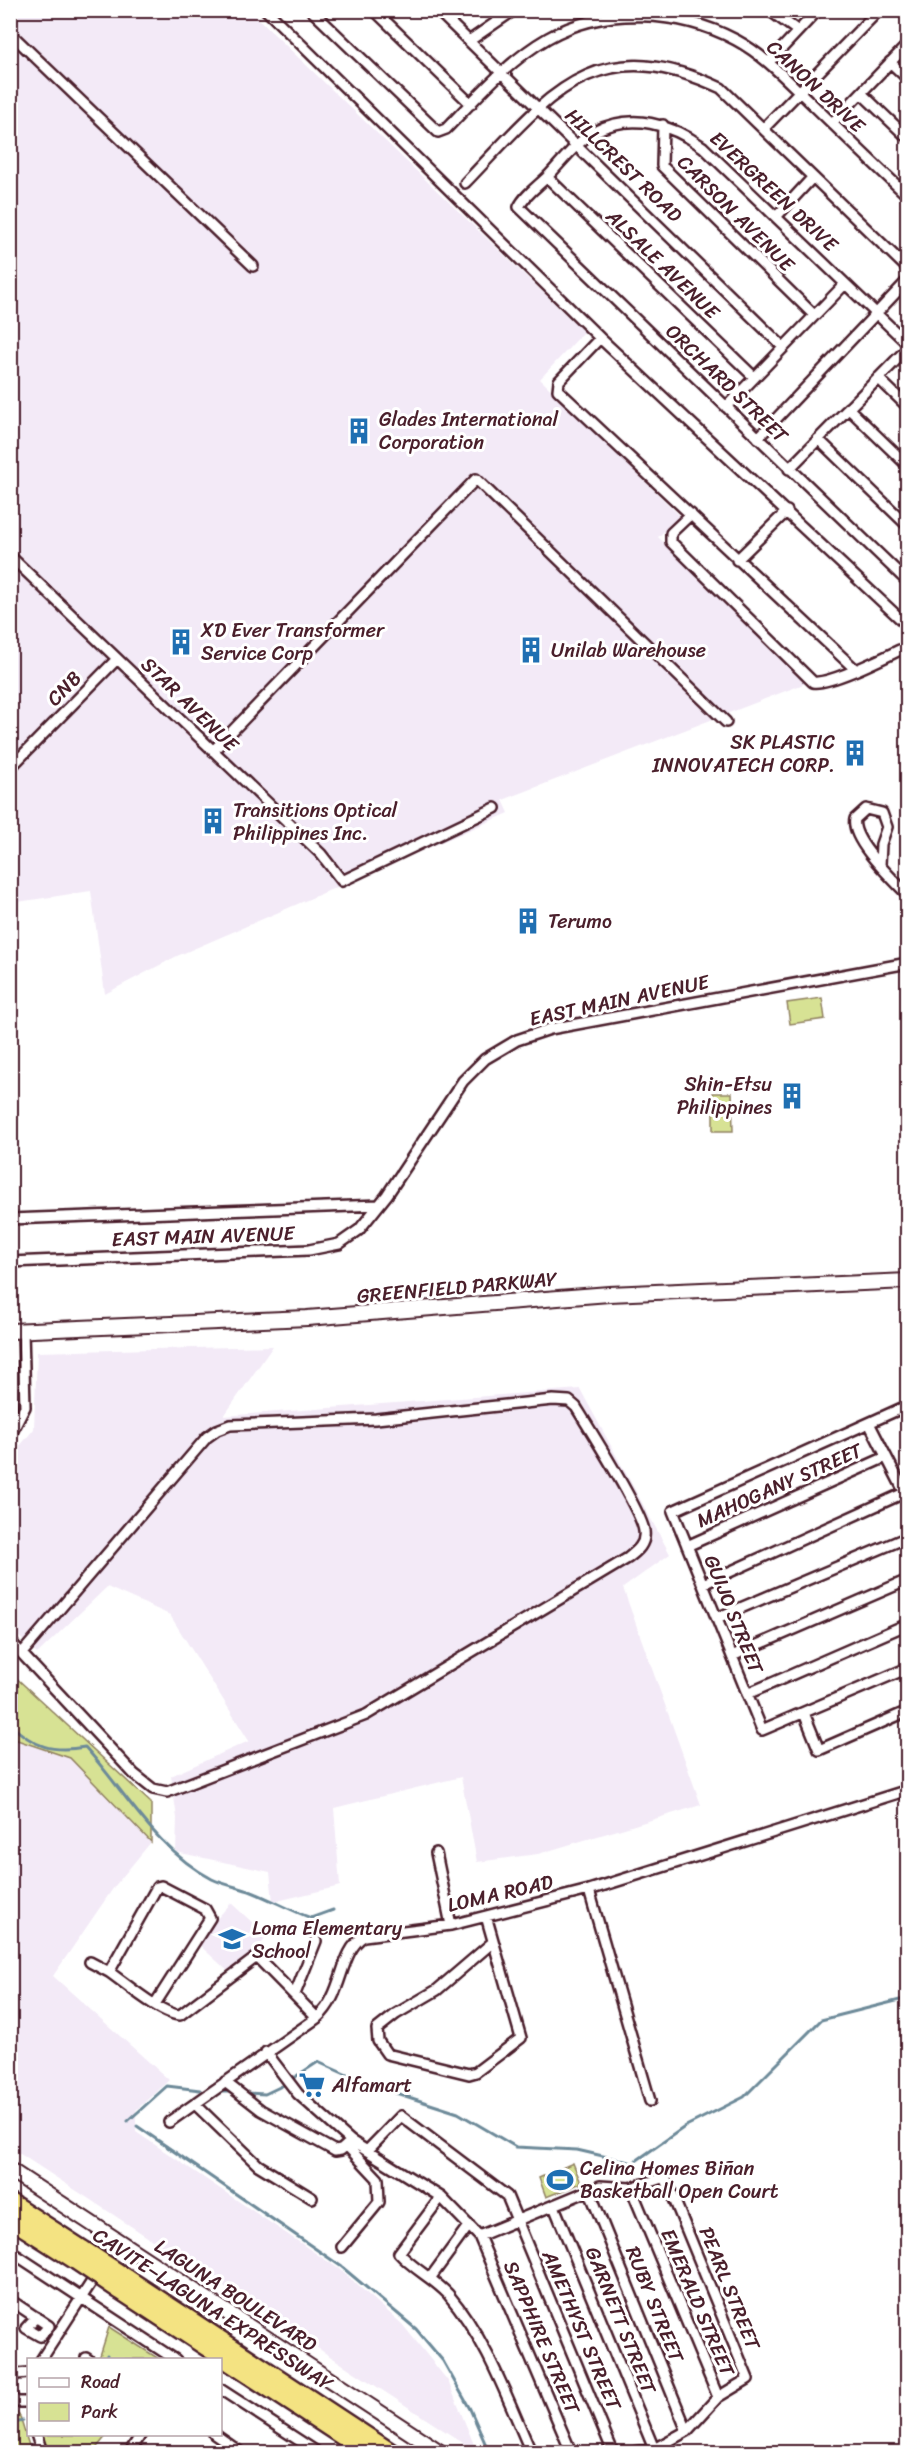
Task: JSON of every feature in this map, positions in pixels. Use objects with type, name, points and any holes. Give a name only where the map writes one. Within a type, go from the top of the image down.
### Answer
[{"type":"highway","name":"CAVITE–LAGUNA EXPRESSWAY","points":[[10,2202],[80,2255],[366,2452]]},
{"type":"highway","name":"CAVITE–LAGUNA EXPRESSWAY","points":[[10,2219],[80,2255]]},
{"type":"highway","name":"CAVITE–LAGUNA EXPRESSWAY","points":[[123,2284],[392,2452]]},
{"type":"main road","name":"GREENFIELD PARKWAY","points":[[16,1331],[307,1318],[609,1294],[908,1281]]},
{"type":"main road","name":"LAGUNA BOULEVARD","points":[[10,2170],[440,2452]]},
{"type":"street","points":[[266,10],[600,338],[908,626]]},
{"type":"street","name":"CANON DRIVE","points":[[311,10],[435,131],[441,132],[501,72],[548,38],[575,25],[603,17],[639,16],[691,22],[736,40],[769,62],[908,196]]},
{"type":"street","points":[[374,10],[471,104]]},
{"type":"street","points":[[469,41],[514,10]]},
{"type":"street","points":[[769,10],[798,32]]},
{"type":"street","points":[[769,62],[818,10]]},
{"type":"street","points":[[764,128],[879,10]]},
{"type":"street","name":"HILLCREST ROAD","points":[[438,11],[783,347]]},
{"type":"street","points":[[10,33],[253,266]]},
{"type":"street","points":[[832,123],[908,44]]},
{"type":"street","points":[[890,62],[908,79]]},
{"type":"street","points":[[465,183],[555,92],[601,70],[631,65],[663,67],[689,72],[721,88],[908,269]]},
{"type":"street","points":[[861,93],[908,138]]},
{"type":"street","name":"EVERGREEN DRIVE","points":[[520,212],[520,203],[577,145],[595,132],[620,124],[639,122],[663,125],[683,132],[703,147],[908,346]]},
{"type":"street","name":"CARSON AVENUE","points":[[663,125],[662,166],[814,315]]},
{"type":"street","name":"ALSALE AVENUE","points":[[547,177],[754,377]]},
{"type":"street","points":[[776,217],[812,178]]},
{"type":"street","name":"ORCHARD STREET","points":[[520,212],[908,582]]},
{"type":"street","points":[[758,438],[908,280]]},
{"type":"street","points":[[726,407],[845,284]]},
{"type":"street","points":[[600,338],[559,381],[558,390],[856,670]]},
{"type":"street","points":[[789,469],[908,346]]},
{"type":"street","points":[[878,378],[908,407]]},
{"type":"street","points":[[848,408],[908,466]]},
{"type":"street","points":[[818,439],[908,526]]},
{"type":"street","points":[[213,751],[476,479],[726,722]]},
{"type":"street","points":[[737,560],[787,512]]},
{"type":"street","points":[[691,514],[671,533],[670,543],[813,682],[820,683],[856,670],[908,646]]},
{"type":"street","name":"STAR AVENUE","points":[[10,556],[327,860],[342,881],[495,808]]},
{"type":"street","name":"CNB","points":[[10,768],[117,659]]},
{"type":"street","points":[[880,865],[887,822],[882,813],[867,809],[858,815],[854,829],[880,865],[908,896]]},
{"type":"street","name":"EAST MAIN AVENUE","points":[[10,1262],[324,1248],[350,1238],[379,1205],[463,1081],[485,1059],[517,1040],[550,1029],[908,963]]},
{"type":"street","name":"EAST MAIN AVENUE","points":[[10,1219],[379,1205]]},
{"type":"street","points":[[10,1436],[26,1402],[16,1331]]},
{"type":"street","points":[[10,1396],[11,1409],[16,1421]]},
{"type":"street","points":[[10,1641],[23,1652],[134,1774],[153,1789],[167,1792],[375,1710],[628,1558],[642,1545],[644,1532],[639,1516],[591,1432],[576,1407],[569,1401],[553,1400],[376,1419],[230,1425],[207,1437],[23,1652]]},
{"type":"street","points":[[703,1584],[906,1496],[869,1423],[902,1408],[908,1418]]},
{"type":"street","name":"GUIJO STREET","points":[[804,1713],[762,1730],[673,1511],[869,1423]]},
{"type":"street","name":"MAHOGANY STREET","points":[[687,1546],[886,1457]]},
{"type":"street","points":[[717,1618],[908,1537]]},
{"type":"street","points":[[732,1656],[908,1580]]},
{"type":"street","points":[[747,1694],[908,1624]]},
{"type":"street","points":[[908,1668],[804,1713],[819,1750],[908,1711]]},
{"type":"street","name":"LOMA ROAD","points":[[169,2122],[317,2018],[330,2006],[346,1959],[356,1941],[364,1936],[451,1925],[589,1890],[908,1790]]},
{"type":"street","points":[[436,1853],[451,1925]]},
{"type":"street","points":[[109,1972],[157,1887],[166,1887],[205,1909],[210,1918],[155,2004]]},
{"type":"street","points":[[589,1890],[650,2100]]},
{"type":"street","points":[[486,1916],[521,2038],[476,2072],[469,2074],[387,2054],[378,2041],[377,2029],[438,1990],[493,1942]]},
{"type":"street","points":[[295,1994],[316,1941]]},
{"type":"street","points":[[90,1962],[109,1972],[155,2004],[174,2015],[180,2015],[254,1959],[263,1961],[317,2018]]},
{"type":"street","points":[[266,2052],[298,2094],[349,2144],[378,2179],[379,2202],[342,2247]]},
{"type":"street","points":[[225,2082],[261,2110],[335,2151],[349,2144],[363,2149]]},
{"type":"street","points":[[196,2105],[258,2165],[312,2198]]},
{"type":"street","name":"AMETHYST STREET","points":[[363,2149],[401,2116],[507,2196],[614,2452]]},
{"type":"street","name":"SAPPHIRE STREET","points":[[363,2149],[441,2197],[479,2236],[571,2452]]},
{"type":"street","name":"PEARL STREET","points":[[631,2188],[665,2177],[748,2379],[718,2397]]},
{"type":"street","points":[[479,2236],[600,2186],[631,2188]]},
{"type":"street","name":"EMERALD STREET","points":[[631,2188],[718,2397]]},
{"type":"street","name":"RUBY STREET","points":[[589,2190],[687,2431]]},
{"type":"street","points":[[441,2197],[399,2253],[431,2277],[449,2295],[483,2343],[531,2452]]},
{"type":"street","name":"GARNETT STREET","points":[[554,2206],[654,2449]]},
{"type":"street","points":[[431,2277],[469,2225]]},
{"type":"street","points":[[42,2358],[118,2241]]},
{"type":"street","points":[[10,2251],[173,2358]]},
{"type":"street","points":[[10,2300],[36,2317]]},
{"type":"street","points":[[10,2379],[17,2374],[27,2373]]},
{"type":"street","points":[[222,2390],[316,2452]]},
{"type":"street","points":[[10,2396],[17,2402],[27,2405]]},
{"type":"street","points":[[635,2452],[654,2449],[687,2431],[718,2397]]},
{"type":"street","points":[[37,2436],[42,2452]]},
{"type":"street","points":[[129,2452],[140,2436]]},
{"type":"street","points":[[217,2436],[240,2452]]},
{"type":"shaded area","points":[[11,11],[250,11],[584,332],[540,379],[680,516],[658,537],[809,682],[503,800],[509,813],[177,956],[105,994],[91,891],[11,903]]},
{"type":"shaded area","points":[[273,1346],[224,1416],[580,1389],[670,1554],[623,1588],[701,1805],[538,1854],[477,1862],[461,1777],[334,1808],[340,1886],[273,1902],[270,1872],[176,1852],[177,1818],[171,1776],[249,1741],[170,1615],[107,1587],[37,1654],[11,1629],[10,1458],[34,1429],[37,1352]]},
{"type":"shaded area","points":[[10,1738],[70,1758],[151,1842],[114,1887],[53,1976],[169,2080],[136,2110],[136,2132],[339,2269],[402,2324],[448,2381],[477,2452],[11,2148]]},
{"type":"shaded area","name":"Loma Elementary School","points":[[231,1903],[267,1936],[257,1950],[230,1973],[196,1942]]},
{"type":"green space","points":[[822,998],[825,1019],[790,1024],[787,1003]]},
{"type":"green space","points":[[713,1093],[732,1093],[733,1131],[713,1131]]},
{"type":"green space","points":[[11,1673],[151,1803],[151,1842],[70,1758],[11,1738]]},
{"type":"green space","name":"Celina Homes Biñan Basketball Open Court","points":[[573,2163],[581,2183],[546,2197],[539,2178]]},
{"type":"green space","points":[[109,2327],[157,2358],[99,2358]]},
{"type":"green space","points":[[10,2409],[19,2414],[31,2452],[11,2452]]},
{"type":"green space","points":[[36,2436],[106,2436],[93,2452],[42,2452]]},
{"type":"waterway","points":[[10,1724],[27,1738],[44,1746],[63,1749],[85,1747],[158,1837],[192,1867],[212,1879],[252,1892],[311,1918],[333,1910]]},
{"type":"waterway","points":[[292,2079],[318,2062],[365,2083],[458,2113],[516,2147],[577,2150],[633,2163],[686,2126],[744,2097],[821,2020],[908,1998]]},
{"type":"waterway","points":[[246,2093],[265,2094],[284,2085]]},
{"type":"waterway","points":[[128,2121],[167,2086],[200,2090]]},
{"type":"waterway","points":[[218,2092],[232,2092]]},
{"type":"waterway","points":[[137,2126],[342,2267],[416,2329],[443,2361],[470,2409],[489,2452]]},
{"type":"waterway","points":[[10,2424],[23,2421]]},
{"type":"place","name":"Glades International Corporation","points":[[359,431]]},
{"type":"place","name":"XD Ever Transformer Service Corp","points":[[181,642]]},
{"type":"place","name":"Unilab Warehouse","points":[[531,650]]},
{"type":"place","name":"SK PLASTIC INNOVATECH CORP.","points":[[855,753]]},
{"type":"place","name":"Transitions Optical Philippines Inc.","points":[[213,821]]},
{"type":"place","name":"Terumo","points":[[528,921]]},
{"type":"place","name":"Shin-Etsu Philippines","points":[[792,1096]]},
{"type":"place","name":"Loma Elementary School","points":[[232,1939]]},
{"type":"place","name":"Alfamart","points":[[312,2085]]},
{"type":"place","name":"Celina Homes Biñan Basketball Open Court","points":[[560,2180]]}]
